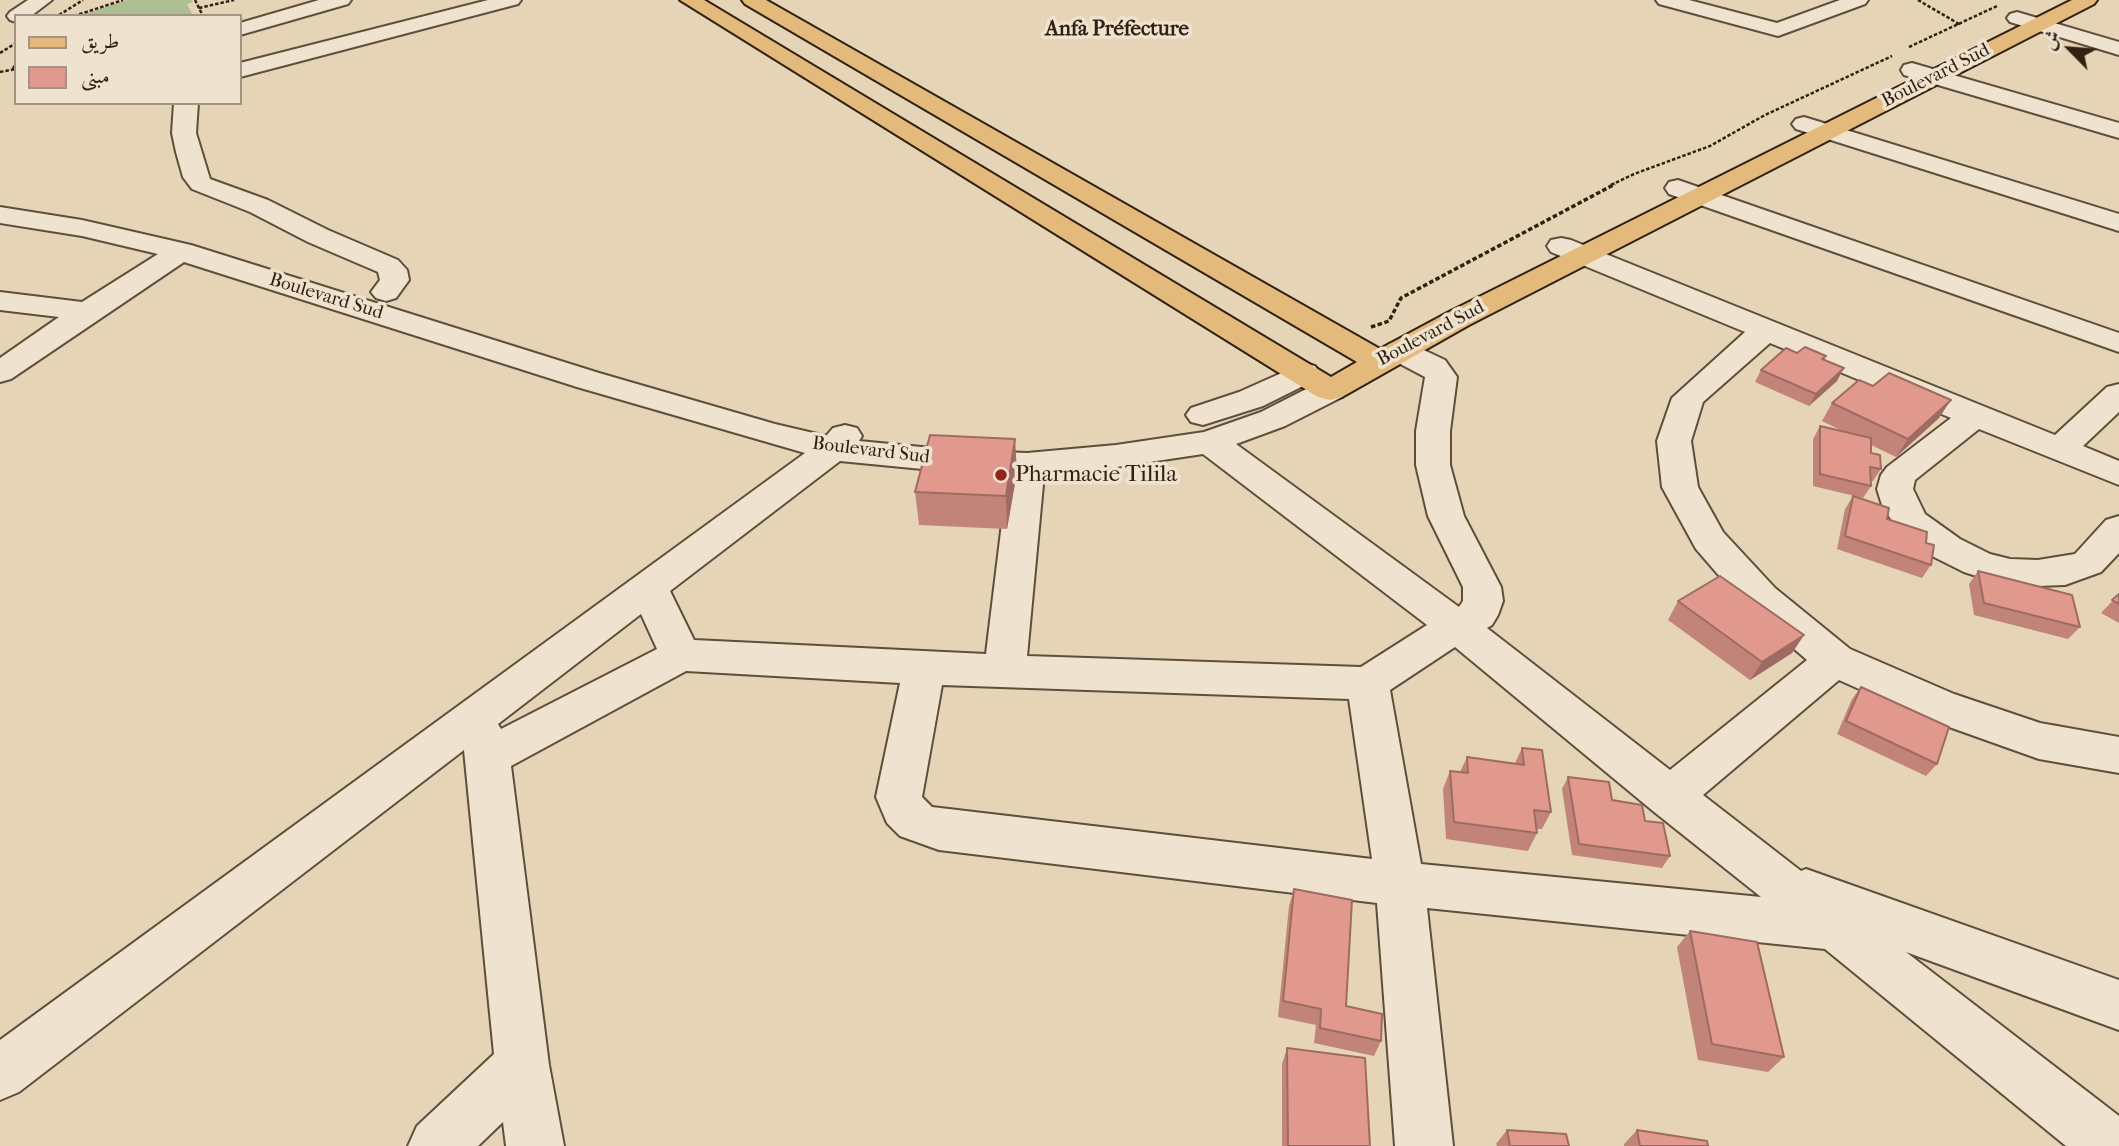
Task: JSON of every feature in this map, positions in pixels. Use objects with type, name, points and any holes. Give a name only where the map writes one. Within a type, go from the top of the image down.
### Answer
[{"type":"main road","points":[[690,0],[1317,381]]},
{"type":"main road","points":[[752,0],[1378,354]]},
{"type":"main road","name":"Boulevard Sud","points":[[2027,21],[2053,0]]},
{"type":"main road","name":"Boulevard Sud","points":[[1317,381],[1378,354],[1572,251],[2027,21],[2087,0]]},
{"type":"main road","name":"Boulevard Sud","points":[[1378,354],[1572,251]]},
{"type":"street","points":[[242,28],[341,0]]},
{"type":"street","points":[[242,69],[512,0]]},
{"type":"street","points":[[1666,0],[1778,30],[1858,0]]},
{"type":"street","points":[[1800,0],[1832,10]]},
{"type":"street","points":[[28,14],[59,9]]},
{"type":"street","points":[[2027,21],[2119,49]]},
{"type":"street","points":[[8,38],[14,22]]},
{"type":"street","points":[[1923,74],[2119,131]]},
{"type":"street","points":[[186,105],[184,133],[196,177],[201,184],[259,206],[318,236],[388,266],[393,270],[395,280],[386,292]]},
{"type":"street","points":[[1816,128],[2119,223]]},
{"type":"street","points":[[1690,192],[2119,343]]},
{"type":"street","name":"Boulevard Sud","points":[[2,212],[181,251],[601,384],[766,432],[843,438],[935,435],[1016,439],[1084,437],[1158,427],[1317,381]]},
{"type":"street","name":"Boulevard Sud","points":[[2,212],[103,212],[177,229],[722,396],[843,438],[953,461],[1027,464],[1116,456],[1210,442],[1273,419],[1317,381]]},
{"type":"street","points":[[0,372],[181,251]]},
{"type":"street","points":[[1572,251],[2119,474]]},
{"type":"street","points":[[0,301],[87,312]]},
{"type":"street","points":[[1766,330],[1688,398],[1674,441],[1680,487],[1709,540],[1762,598],[1835,660],[1939,706],[2039,741],[2119,755]]},
{"type":"street","points":[[481,737],[680,655],[924,668],[1368,683],[1456,626],[1478,615],[1483,601],[1482,587],[1446,516],[1433,465],[1433,431],[1441,377],[1434,367],[1378,354]]},
{"type":"street","points":[[2060,450],[2119,394]]},
{"type":"street","points":[[1974,416],[1899,475],[1895,489],[1900,505],[1912,523],[1947,548],[1977,563],[2010,573],[2038,574],[2065,571],[2088,563],[2119,528]]},
{"type":"street","points":[[0,1073],[481,737],[649,587],[843,438]]},
{"type":"street","points":[[1210,442],[1456,626],[2111,1146]]},
{"type":"street","points":[[1005,670],[1027,464]]},
{"type":"street","points":[[649,587],[680,655]]},
{"type":"street","points":[[1669,797],[1835,660]]},
{"type":"street","points":[[924,668],[899,797],[903,809],[916,822],[939,830],[1400,884],[1834,927]]},
{"type":"street","points":[[1368,683],[1400,884],[1424,1146]]},
{"type":"street","points":[[481,737],[534,1146]]},
{"type":"street","points":[[1778,881],[2119,1005]]},
{"type":"street","points":[[437,1146],[522,1065]]},
{"type":"path","points":[[59,9],[83,0]]},
{"type":"path","points":[[59,9],[123,0]]},
{"type":"path","points":[[195,0],[202,14]]},
{"type":"path","points":[[199,8],[234,0]]},
{"type":"path","points":[[1918,0],[1959,24]]},
{"type":"green space","points":[[127,0],[193,2],[187,4],[192,14],[84,14]]},
{"type":"building","points":[[1805,347],[1826,356],[1822,359],[1844,368],[1816,394],[1761,370],[1786,348],[1797,353]]},
{"type":"building","points":[[1889,373],[1951,400],[1908,439],[1832,403],[1859,380],[1873,386]]},
{"type":"building","points":[[1820,426],[1871,438],[1871,453],[1880,455],[1881,469],[1870,467],[1871,486],[1820,474]]},
{"type":"building","points":[[930,435],[1015,439],[1006,496],[915,492]]},
{"type":"building","points":[[1853,496],[1889,508],[1887,519],[1927,532],[1926,543],[1934,545],[1931,565],[1845,536]]},
{"type":"building","points":[[1978,571],[2072,595],[2080,627],[1984,603]]},
{"type":"building","points":[[1720,576],[1804,635],[1762,662],[1678,601]]},
{"type":"building","points":[[2119,594],[2119,604],[2112,600]]},
{"type":"building","points":[[1861,687],[1949,727],[1937,764],[1846,721]]},
{"type":"building","points":[[1522,748],[1542,750],[1551,812],[1534,810],[1537,833],[1454,822],[1450,771],[1468,773],[1467,757],[1524,765]]},
{"type":"building","points":[[1568,777],[1609,782],[1612,800],[1642,805],[1645,821],[1663,823],[1670,856],[1579,844]]},
{"type":"building","points":[[1294,889],[1352,900],[1346,1006],[1382,1014],[1381,1041],[1320,1028],[1321,1009],[1283,1001]]},
{"type":"building","points":[[1690,931],[1757,942],[1784,1057],[1712,1044]]},
{"type":"building","points":[[1287,1048],[1365,1058],[1370,1146],[1288,1146]]},
{"type":"building","points":[[1507,1130],[1566,1134],[1569,1146],[1510,1146]]},
{"type":"building","points":[[1637,1130],[1707,1141],[1708,1146],[1640,1146]]},
{"type":"place","name":"Pharmacie Tilila","points":[[1001,475]]},
{"type":"district","name":"Anfa Préfecture","points":[[1117,30]]}]
